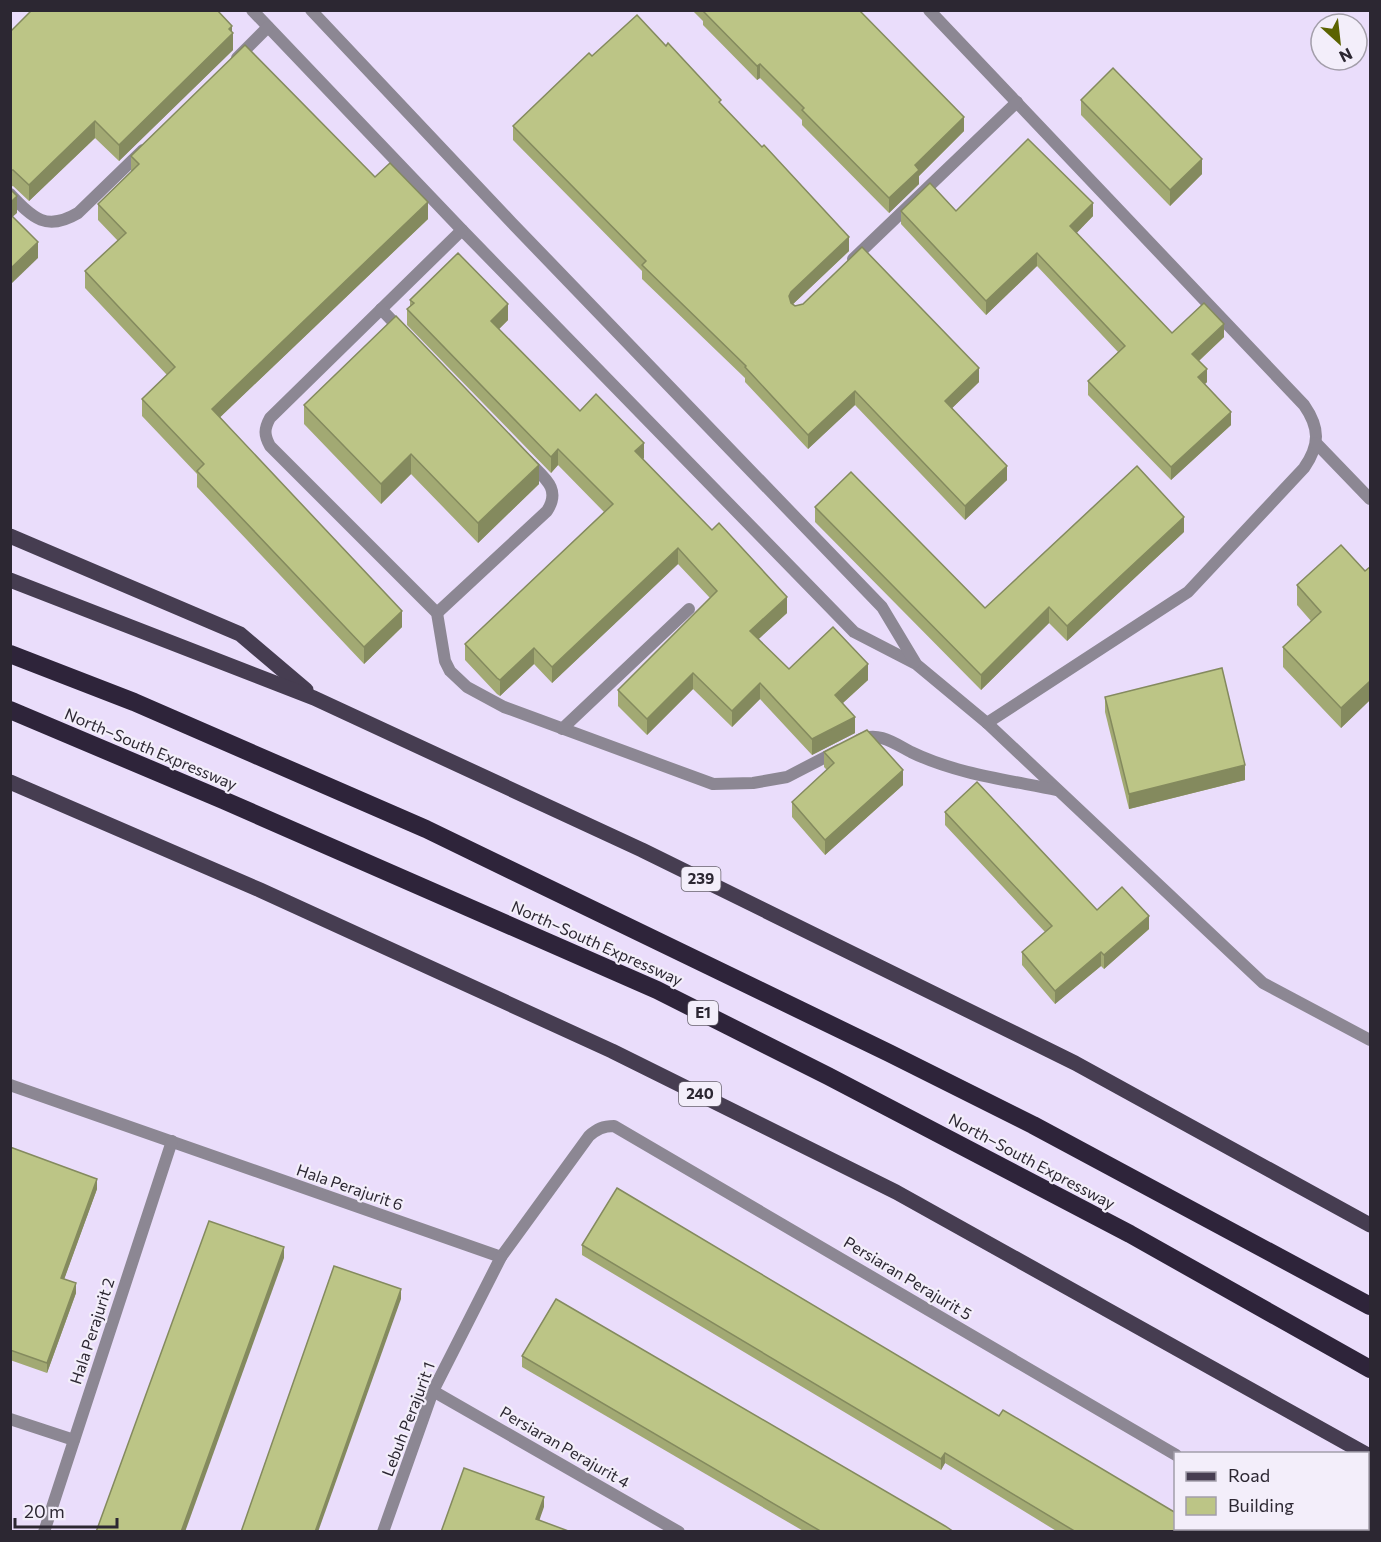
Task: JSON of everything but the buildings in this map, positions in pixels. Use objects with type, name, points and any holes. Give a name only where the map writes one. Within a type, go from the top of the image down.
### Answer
[{"type":"highway","name":"North–South Expressway","points":[[10,654],[134,702],[437,834],[1033,1125],[1371,1306]]},
{"type":"highway","name":"North–South Expressway","points":[[10,710],[223,800],[657,990],[828,1076],[1130,1234],[1371,1369]]},
{"type":"main road","points":[[10,536],[240,634],[314,698]]},
{"type":"main road","name":"239","points":[[10,580],[314,698],[652,855],[1075,1063],[1371,1225]]},
{"type":"main road","name":"240","points":[[10,782],[260,890],[633,1061],[896,1192],[1363,1452]]},
{"type":"street","points":[[252,10],[462,230],[854,632],[915,664],[987,723],[1263,982],[1371,1040]]},
{"type":"street","points":[[311,10],[511,222],[882,607],[915,664]]},
{"type":"street","points":[[929,10],[1304,405],[1312,416],[1316,430],[1316,444],[1304,468],[1188,592],[987,723]]},
{"type":"street","points":[[227,67],[268,27]]},
{"type":"street","points":[[848,264],[1017,102]]},
{"type":"street","points":[[10,194],[39,220],[52,223],[66,220],[78,213],[152,140]]},
{"type":"street","points":[[462,230],[270,418],[265,427],[265,437],[270,446],[437,613],[445,661],[450,671],[467,687],[504,707],[713,784],[753,783],[787,777],[867,736],[884,738],[949,768],[1058,791]]},
{"type":"street","points":[[381,309],[412,342]]},
{"type":"street","points":[[1316,444],[1371,499]]},
{"type":"street","points":[[437,613],[547,511],[553,502],[553,491],[548,482],[516,449]]},
{"type":"street","points":[[562,729],[689,609]]},
{"type":"street","name":"Hala Perajurit 6","points":[[10,1085],[501,1257]]},
{"type":"street","name":"Persiaran Perajurit 5","points":[[501,1257],[589,1136],[605,1126],[614,1126],[1174,1454]]},
{"type":"street","name":"Hala Perajurit 2","points":[[44,1532],[172,1142]]},
{"type":"street","name":"Lebuh Perajurit 1","points":[[383,1532],[433,1390],[501,1257]]},
{"type":"street","name":"Persiaran Perajurit 4","points":[[433,1390],[680,1532]]},
{"type":"street","points":[[10,1419],[74,1440]]}]
